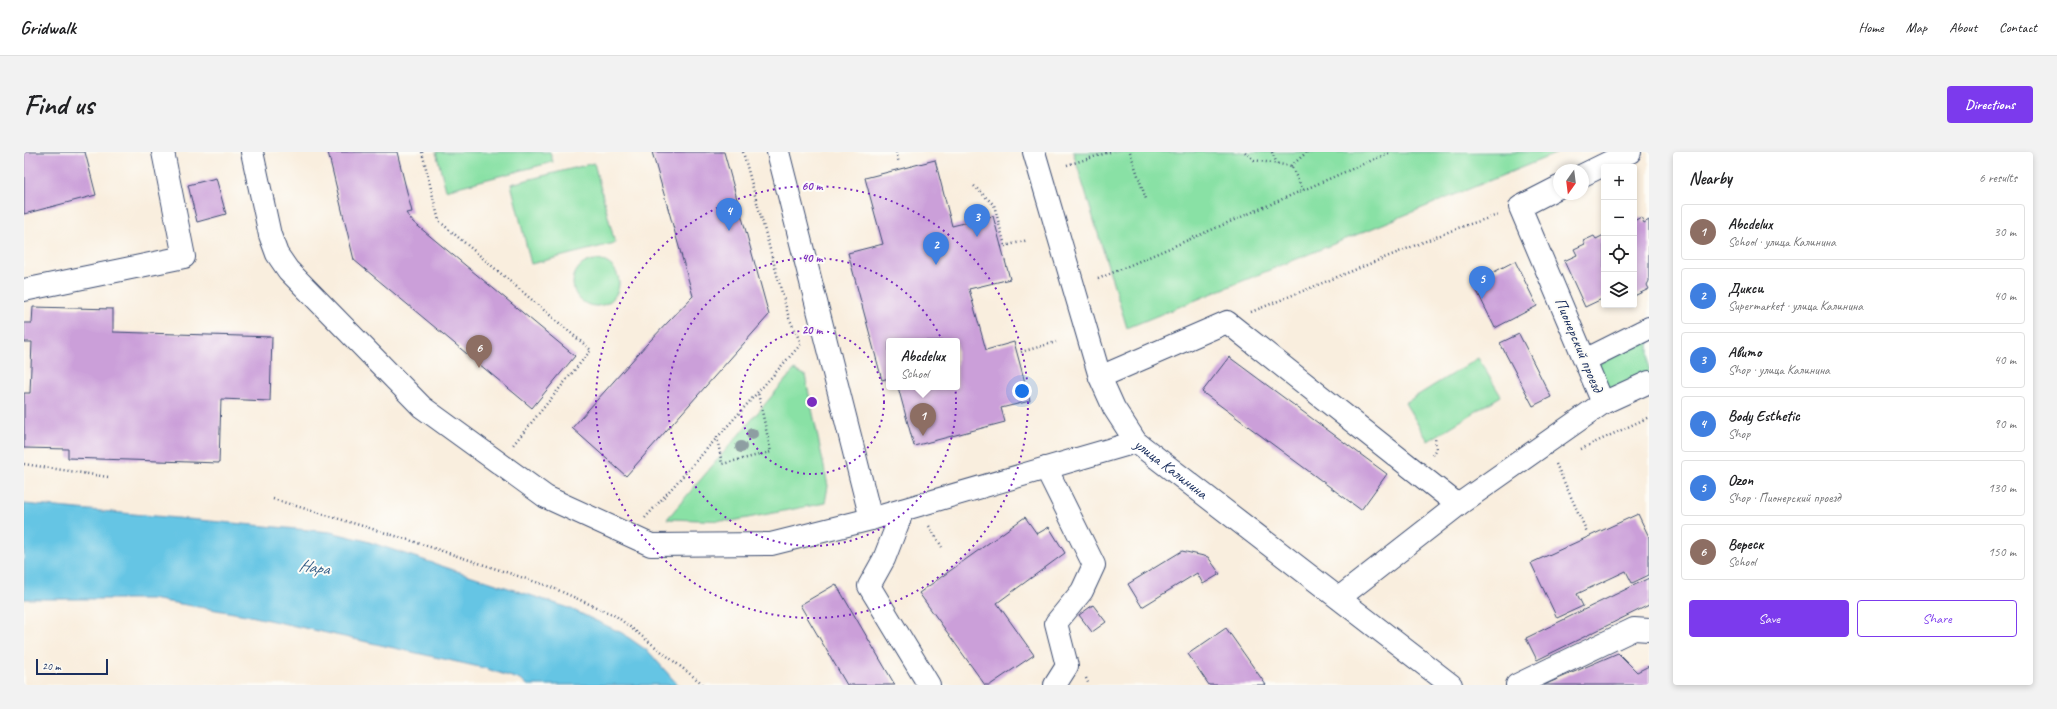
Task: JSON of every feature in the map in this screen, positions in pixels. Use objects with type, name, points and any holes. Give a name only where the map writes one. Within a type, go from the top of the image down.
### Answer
[{"type":"street","points":[[24,290],[184,257],[163,152]]},
{"type":"street","points":[[252,152],[270,235],[277,254],[288,270],[422,407],[546,496],[651,545],[771,544],[871,519],[1136,442]]},
{"type":"street","points":[[778,152],[871,519]]},
{"type":"street","name":"улица Калинина","points":[[1034,152],[1100,377],[1114,408],[1136,442],[1451,685]]},
{"type":"street","points":[[1589,172],[1630,152]]},
{"type":"street","points":[[1520,207],[1553,190]]},
{"type":"street","name":"Пионерский проезд","points":[[1339,598],[1458,505],[1603,403],[1520,207]]},
{"type":"street","points":[[1100,377],[1227,322],[1458,505]]},
{"type":"street","points":[[1585,360],[1649,328]]},
{"type":"street","points":[[1603,403],[1649,382]]},
{"type":"street","points":[[1046,468],[1094,564],[1082,591],[1056,623],[1067,666],[1054,685]]},
{"type":"street","points":[[903,510],[884,559],[869,586],[929,685]]},
{"type":"street","points":[[1517,685],[1634,629],[1649,630]]},
{"type":"path","points":[[422,152],[439,221],[591,350],[499,462]]},
{"type":"path","points":[[743,152],[789,318],[802,343]]},
{"type":"path","points":[[896,152],[899,163]]},
{"type":"path","points":[[1067,165],[1110,152]]},
{"type":"path","points":[[1130,152],[1146,199]]},
{"type":"path","points":[[1246,152],[1254,160],[1291,166],[1307,152]]},
{"type":"path","points":[[1272,152],[1277,164]]},
{"type":"path","points":[[1098,279],[1391,152]]},
{"type":"path","points":[[1291,166],[1303,190]]},
{"type":"path","points":[[974,186],[994,206],[1003,247],[1028,240]]},
{"type":"path","points":[[1227,322],[1458,228],[1520,207]]},
{"type":"path","points":[[649,522],[643,520],[822,321]]},
{"type":"path","points":[[1021,352],[1056,342]]},
{"type":"path","points":[[717,437],[722,464],[771,452],[758,392]]},
{"type":"path","points":[[1575,452],[1649,417]]},
{"type":"path","points":[[1546,444],[1587,532]]},
{"type":"path","points":[[24,464],[108,478]]},
{"type":"path","points":[[273,499],[409,540],[551,587],[616,616],[699,681],[702,685]]},
{"type":"path","points":[[928,525],[942,547]]},
{"type":"green space","points":[[436,152],[550,152],[553,162],[446,190]]},
{"type":"green space","points":[[1073,152],[1560,152],[1127,328]]},
{"type":"green space","points":[[594,163],[615,243],[531,264],[511,184]]},
{"type":"green space","points":[[596,260],[609,264],[615,270],[619,283],[615,296],[609,302],[596,306],[583,302],[577,296],[573,283],[577,270],[583,264]]},
{"type":"green space","points":[[1649,339],[1649,380],[1608,399],[1594,366]]},
{"type":"green space","points":[[1478,358],[1501,396],[1428,441],[1405,403]]},
{"type":"green space","points":[[794,370],[805,375],[828,486],[825,503],[732,521],[667,519]]},
{"type":"water","name":"Нара","points":[[24,504],[330,532],[363,540],[569,608],[622,633],[649,652],[678,685],[528,685],[518,679],[484,668],[246,615],[151,599],[24,599]]},
{"type":"building","points":[[24,152],[85,152],[96,195],[24,214]]},
{"type":"building","points":[[328,152],[397,152],[412,212],[406,213],[413,222],[575,356],[532,408],[354,260]]},
{"type":"building","points":[[652,152],[724,152],[769,315],[626,476],[572,428],[647,344],[693,296]]},
{"type":"building","points":[[935,160],[952,226],[993,216],[1010,279],[969,289],[986,350],[1014,342],[1030,401],[1001,408],[1005,422],[914,446],[899,390],[960,390],[960,338],[886,338],[886,379],[882,380],[848,253],[883,244],[865,178]]},
{"type":"building","points":[[216,178],[226,214],[197,222],[188,185]]},
{"type":"building","points":[[1641,217],[1644,223],[1649,220],[1649,281],[1647,285],[1649,289],[1637,295],[1637,236],[1637,219]]},
{"type":"building","points":[[1594,236],[1596,239],[1601,236],[1601,299],[1585,307],[1564,261],[1577,255],[1574,249],[1585,244],[1583,241]]},
{"type":"building","points":[[1515,261],[1537,306],[1495,328],[1473,283]]},
{"type":"building","points":[[33,307],[113,309],[113,332],[272,337],[270,401],[221,399],[219,463],[68,458],[68,449],[24,448],[24,393],[30,393],[32,342],[24,342],[24,323],[32,323]]},
{"type":"building","points":[[1519,334],[1551,397],[1533,406],[1500,343]]},
{"type":"building","points":[[1229,357],[1387,474],[1361,510],[1202,392]]},
{"type":"building","points":[[1638,514],[1649,537],[1649,575],[1632,583],[1626,571],[1577,594],[1583,606],[1557,618],[1531,563]]},
{"type":"building","points":[[1025,517],[1037,534],[1049,527],[1065,553],[997,603],[1034,655],[990,685],[985,685],[919,593]]},
{"type":"building","points":[[1182,551],[1208,557],[1220,574],[1203,584],[1197,573],[1142,607],[1128,584]]},
{"type":"building","points":[[1649,578],[1649,605],[1537,660],[1526,638]]},
{"type":"building","points":[[836,584],[895,685],[847,685],[800,605]]},
{"type":"building","points":[[1093,605],[1106,622],[1092,632],[1079,615]]},
{"type":"building","points":[[1226,628],[1266,685],[1209,685],[1188,654]]},
{"type":"building","points":[[1618,653],[1637,672],[1649,666],[1649,685],[1544,685]]},
{"type":"place","name":"Body Esthetic","points":[[729,231]]},
{"type":"place","name":"Авито","points":[[977,237]]},
{"type":"place","name":"Дикси","points":[[936,265]]},
{"type":"place","name":"Ozon","points":[[1482,299]]},
{"type":"place","name":"Вереcк","points":[[479,368]]},
{"type":"place","name":"Abcdelux","points":[[923,436]]}]
